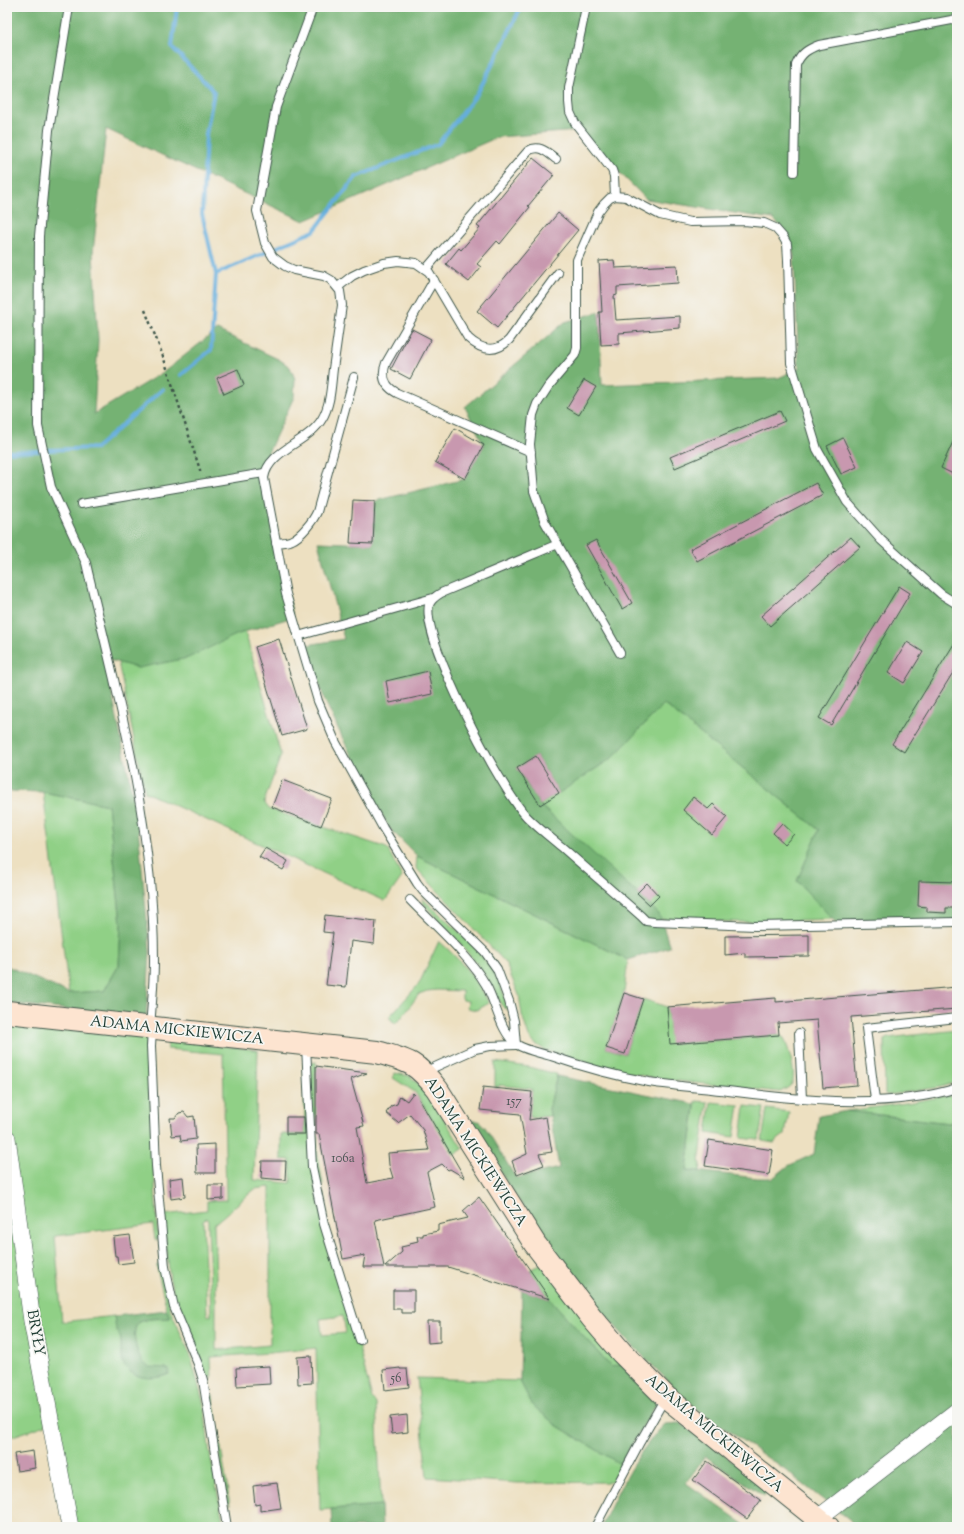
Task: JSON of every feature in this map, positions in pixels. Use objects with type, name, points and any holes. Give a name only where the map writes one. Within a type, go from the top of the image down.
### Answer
[{"type":"street","name":"ADAMA MICKIEWICZA","points":[[7,1012],[377,1052],[405,1060],[415,1066],[424,1072],[466,1132],[539,1250],[592,1318],[622,1353],[666,1397],[823,1523]]},
{"type":"street","name":"BRYŁY","points":[[7,1138],[32,1321],[70,1527]]},
{"type":"street","points":[[823,1523],[957,1411]]},
{"type":"lane","points":[[69,7],[49,130],[39,236],[38,426],[49,482],[88,572],[127,735],[138,796],[145,838],[153,915],[154,960],[151,1046],[156,1166],[164,1267],[174,1307],[198,1364],[204,1384],[227,1527]]},
{"type":"lane","points":[[313,7],[276,107],[258,204],[258,220],[270,254],[285,266],[294,270],[324,276],[332,280],[338,287],[342,298],[342,305],[330,393],[323,417],[311,433],[272,461],[264,472],[276,543],[286,594],[318,701],[328,726],[383,828],[423,891],[485,952],[497,969],[509,1001],[514,1021],[516,1045]]},
{"type":"lane","points":[[586,7],[569,88],[570,112],[575,123],[612,170],[614,176],[615,196]]},
{"type":"lane","points":[[794,172],[796,65],[800,57],[808,49],[819,45],[957,19]]},
{"type":"lane","points":[[426,269],[528,150],[532,148],[542,149],[556,159]]},
{"type":"lane","points":[[620,653],[545,522],[534,491],[531,452],[533,415],[537,404],[548,387],[575,355],[577,348],[576,268],[579,254],[598,212],[604,204],[615,196],[626,197],[660,215],[676,220],[690,222],[744,221],[764,223],[775,228],[783,237],[787,244],[791,362],[817,449],[847,502],[881,540],[941,594],[957,604]]},
{"type":"lane","points":[[338,287],[358,273],[384,263],[398,261],[416,264],[426,269],[434,280],[468,338],[475,345],[490,349],[504,345],[558,273]]},
{"type":"lane","points":[[434,280],[386,363],[383,370],[383,378],[386,384],[390,389],[397,393],[531,452]]},
{"type":"lane","points":[[276,543],[294,539],[309,524],[317,512],[354,377]]},
{"type":"lane","points":[[81,504],[264,472]]},
{"type":"lane","points":[[298,636],[433,598],[441,593],[558,544]]},
{"type":"lane","points":[[433,598],[429,604],[428,612],[443,665],[458,700],[515,802],[526,816],[646,920],[654,922],[755,926],[957,922]]},
{"type":"lane","points":[[410,900],[458,949],[486,984],[505,1032],[516,1045]]},
{"type":"lane","points":[[875,1100],[866,1028],[957,1018]]},
{"type":"lane","points":[[799,1033],[802,1099]]},
{"type":"lane","points":[[306,1045],[312,1168],[324,1224],[360,1340]]},
{"type":"lane","points":[[424,1072],[475,1049],[490,1046],[516,1045],[592,1069],[649,1082],[802,1099],[854,1101],[875,1100],[936,1095],[957,1088]]},
{"type":"lane","points":[[595,1527],[640,1442],[666,1397]]},
{"type":"path","points":[[145,310],[164,356],[204,483]]},
{"type":"green space","points":[[7,7],[957,7],[957,922],[839,926],[797,881],[819,830],[664,704],[612,758],[559,793],[536,756],[517,768],[540,805],[659,914],[670,947],[628,960],[417,856],[389,828],[325,701],[307,645],[344,639],[318,542],[373,544],[375,501],[465,479],[484,445],[465,407],[565,322],[599,312],[602,385],[778,378],[799,369],[794,256],[789,235],[773,219],[646,199],[578,131],[498,137],[304,221],[106,129],[93,253],[98,340],[94,414],[165,371],[217,330],[280,360],[290,367],[295,379],[294,397],[260,470],[267,495],[293,617],[238,634],[188,658],[138,668],[109,660],[106,665],[137,817],[150,952],[146,1018],[7,1003],[7,966],[69,993],[104,991],[119,965],[121,923],[108,805],[43,792],[7,791]]},
{"type":"green space","points":[[245,632],[281,755],[264,802],[269,809],[387,848],[402,877],[385,901],[145,792],[118,662],[138,668]]},
{"type":"green space","points":[[664,704],[819,830],[797,881],[833,919],[739,922],[660,919],[540,805],[612,758]]},
{"type":"green space","points":[[43,792],[108,805],[121,923],[119,965],[104,991],[69,993]]},
{"type":"green space","points":[[417,856],[628,960],[624,993],[606,1048],[625,1054],[643,999],[667,1007],[671,1044],[779,1035],[784,1038],[792,1062],[793,1081],[791,1085],[780,1092],[661,1079],[597,1067],[582,1060],[545,1050],[534,1043],[529,1037],[522,1015],[519,995],[505,962],[416,868]]},
{"type":"green space","points":[[422,898],[464,936],[483,958],[501,987],[508,1007],[506,1010],[501,1005],[493,987],[484,973],[423,903]]},
{"type":"green space","points":[[439,941],[467,970],[479,985],[489,1003],[477,1010],[467,1008],[468,1001],[462,1000],[462,991],[427,991],[419,994],[395,1024],[389,1017],[419,984]]},
{"type":"green space","points":[[7,1023],[146,1038],[147,1040],[158,1240],[155,1240],[153,1224],[55,1236],[62,1322],[114,1316],[121,1337],[121,1354],[149,1368],[138,1354],[135,1344],[135,1333],[138,1324],[142,1321],[170,1318],[157,1268],[157,1265],[162,1265],[170,1309],[193,1361],[192,1362],[204,1405],[209,1448],[224,1527],[73,1527],[7,1116]]},
{"type":"green space","points":[[957,1030],[957,1082],[941,1087],[888,1095],[885,1094],[884,1040],[888,1038]]},
{"type":"green space","points":[[168,1040],[258,1050],[254,1180],[291,1183],[290,1160],[281,1159],[281,1134],[305,1135],[304,1086],[311,1085],[311,1063],[316,1062],[317,1152],[323,1184],[314,1185],[372,1398],[376,1404],[381,1505],[320,1510],[316,1348],[211,1357],[212,1379],[205,1374],[179,1312],[170,1280],[163,1215],[207,1210],[207,1201],[226,1200],[223,1054],[167,1049]],"holes":[[[270,1187],[270,1345],[216,1350],[214,1224],[255,1189]],[[206,1218],[208,1220],[211,1316],[207,1315],[203,1220]],[[343,1316],[346,1333],[322,1335],[320,1319]]]},
{"type":"green space","points":[[495,1062],[529,1067],[557,1074],[549,1109],[550,1116],[531,1118],[529,1116],[532,1089],[499,1085],[499,1087],[495,1087]]},
{"type":"green space","points":[[395,1073],[410,1076],[427,1092],[463,1149],[454,1155],[415,1092],[393,1078]]},
{"type":"green space","points":[[557,1076],[695,1104],[687,1170],[757,1178],[773,1178],[788,1166],[814,1154],[819,1116],[847,1111],[957,1124],[957,1527],[858,1527],[785,1470],[697,1409],[631,1344],[572,1278],[508,1185],[472,1121],[479,1121],[485,1127],[516,1178],[559,1168],[549,1109]]},
{"type":"green space","points":[[950,1095],[957,1104],[957,1119],[949,1123],[847,1111],[913,1102]]},
{"type":"green space","points":[[696,1101],[708,1102],[699,1162],[701,1163],[700,1171],[687,1170]]},
{"type":"green space","points":[[711,1102],[739,1105],[734,1137],[707,1133]]},
{"type":"green space","points":[[745,1106],[764,1108],[759,1140],[741,1138]]},
{"type":"green space","points":[[767,1109],[789,1112],[785,1134],[774,1143],[762,1141]]},
{"type":"green space","points":[[7,1158],[46,1425],[7,1438]]},
{"type":"green space","points":[[542,1263],[625,1364],[611,1367],[550,1299],[530,1270]]},
{"type":"green space","points":[[522,1290],[550,1299],[611,1367],[625,1364],[660,1398],[620,1464],[556,1425],[532,1405],[520,1381]]},
{"type":"green space","points":[[167,1310],[170,1318],[149,1319],[138,1323],[135,1332],[135,1344],[138,1354],[143,1362],[149,1367],[166,1368],[169,1370],[169,1374],[157,1378],[138,1376],[128,1370],[124,1365],[121,1340],[116,1329],[114,1316]]},
{"type":"green space","points":[[417,1378],[520,1381],[533,1405],[556,1425],[620,1464],[613,1482],[518,1483],[427,1477]]},
{"type":"green space","points":[[213,1395],[230,1505],[227,1502],[210,1399]]},
{"type":"green space","points":[[680,1423],[769,1487],[764,1496],[705,1456],[686,1483],[744,1524],[742,1527],[601,1527],[628,1472],[654,1436],[665,1424]]},
{"type":"green space","points":[[381,1505],[382,1527],[332,1527],[331,1509]]},
{"type":"building","points":[[533,158],[554,175],[528,206],[530,207],[500,244],[497,241],[477,264],[481,267],[469,282],[446,264],[459,248],[461,250],[480,228],[477,226]]},
{"type":"building","points":[[558,213],[578,230],[497,328],[477,311]]},
{"type":"building","points":[[614,260],[615,268],[677,265],[678,283],[617,287],[617,295],[614,296],[616,320],[680,316],[680,328],[619,333],[619,344],[601,345],[599,312],[602,312],[599,261]]},
{"type":"building","points":[[412,329],[431,339],[410,379],[391,369]]},
{"type":"building","points":[[238,369],[244,385],[224,394],[217,378]]},
{"type":"building","points":[[584,380],[596,387],[579,415],[567,408]]},
{"type":"building","points":[[780,411],[785,421],[675,468],[670,457]]},
{"type":"building","points":[[455,428],[484,445],[465,479],[435,462]]},
{"type":"building","points":[[957,433],[957,476],[941,468]]},
{"type":"building","points":[[843,438],[857,467],[841,474],[827,446]]},
{"type":"building","points":[[816,483],[823,495],[697,561],[690,549]]},
{"type":"building","points":[[353,500],[375,501],[373,544],[350,543]]},
{"type":"building","points":[[851,537],[860,547],[770,626],[761,616]]},
{"type":"building","points":[[596,540],[632,603],[622,609],[586,545]]},
{"type":"building","points":[[899,586],[910,593],[831,725],[819,718]]},
{"type":"building","points":[[279,639],[307,729],[282,736],[255,647]]},
{"type":"building","points":[[957,639],[957,666],[904,752],[892,744]]},
{"type":"building","points":[[907,642],[923,652],[904,683],[888,673]]},
{"type":"building","points":[[428,671],[432,694],[390,703],[386,681]]},
{"type":"building","points":[[536,756],[559,793],[540,805],[517,768]]},
{"type":"building","points":[[282,780],[332,799],[321,826],[272,807]]},
{"type":"building","points":[[693,797],[708,809],[713,804],[727,817],[712,835],[683,810]]},
{"type":"building","points":[[782,823],[794,834],[785,844],[773,833]]},
{"type":"building","points":[[265,848],[288,861],[283,870],[259,857]]},
{"type":"building","points":[[919,881],[957,882],[957,908],[946,908],[946,913],[927,912],[927,907],[918,906]]},
{"type":"building","points":[[647,883],[659,896],[650,905],[637,893]]},
{"type":"building","points":[[325,915],[376,921],[374,944],[351,941],[346,987],[326,985],[333,933],[323,932]]},
{"type":"building","points":[[809,935],[809,956],[745,957],[745,953],[725,955],[725,936]]},
{"type":"building","points":[[957,987],[957,1009],[851,1017],[857,1085],[823,1088],[817,1020],[778,1023],[779,1035],[670,1044],[667,1007],[776,998],[776,1002]]},
{"type":"building","points":[[624,993],[643,999],[625,1054],[606,1048]]},
{"type":"building","points":[[316,1066],[367,1073],[351,1079],[364,1126],[357,1127],[367,1183],[393,1178],[389,1165],[388,1153],[429,1150],[423,1130],[410,1114],[398,1123],[386,1113],[391,1106],[397,1104],[400,1096],[407,1101],[413,1093],[419,1099],[465,1178],[450,1169],[448,1170],[442,1164],[427,1172],[435,1207],[375,1220],[384,1267],[363,1267],[365,1255],[343,1259],[319,1134],[316,1134]]},
{"type":"building","points":[[483,1087],[532,1092],[529,1120],[546,1117],[552,1152],[539,1154],[544,1165],[517,1175],[512,1161],[527,1154],[520,1114],[480,1110]]},
{"type":"building","points":[[184,1112],[188,1117],[194,1116],[196,1139],[181,1141],[180,1135],[172,1136],[170,1118],[175,1118],[179,1113]]},
{"type":"building","points":[[286,1117],[304,1117],[305,1134],[286,1134]]},
{"type":"building","points":[[709,1140],[773,1150],[769,1175],[705,1166]]},
{"type":"building","points":[[215,1144],[215,1173],[197,1173],[196,1145]]},
{"type":"building","points":[[262,1161],[286,1161],[285,1180],[261,1178]]},
{"type":"building","points":[[183,1177],[185,1197],[171,1199],[169,1179]]},
{"type":"building","points":[[208,1185],[223,1185],[223,1199],[208,1200]]},
{"type":"building","points":[[479,1197],[550,1299],[448,1267],[385,1267],[402,1252],[401,1247],[418,1241],[417,1236],[423,1236],[423,1234],[438,1231],[438,1225],[468,1218],[463,1211]]},
{"type":"building","points":[[130,1235],[134,1262],[118,1264],[117,1256],[115,1256],[113,1237]]},
{"type":"building","points":[[393,1290],[414,1290],[414,1313],[401,1313],[401,1309],[393,1309]]},
{"type":"building","points":[[427,1321],[440,1321],[440,1342],[428,1343]]},
{"type":"building","points":[[311,1356],[312,1383],[298,1384],[297,1357]]},
{"type":"building","points":[[269,1366],[270,1384],[237,1386],[236,1368]]},
{"type":"building","points":[[400,1368],[407,1369],[409,1387],[385,1390],[383,1370]]},
{"type":"building","points":[[407,1415],[408,1432],[392,1434],[390,1417]]},
{"type":"building","points":[[33,1451],[35,1468],[17,1471],[14,1454]]},
{"type":"building","points":[[707,1461],[761,1500],[747,1519],[693,1480]]},
{"type":"building","points":[[277,1483],[281,1508],[260,1511],[260,1504],[255,1505],[253,1486]]},
{"type":"waterway","points":[[177,7],[172,47],[214,92],[206,134],[202,214],[216,274],[211,350],[181,375]]},
{"type":"waterway","points":[[216,274],[314,231],[356,177],[438,144],[477,94],[521,7]]},
{"type":"waterway","points":[[47,450],[96,448],[163,389]]},
{"type":"waterway","points":[[7,452],[39,451]]}]
